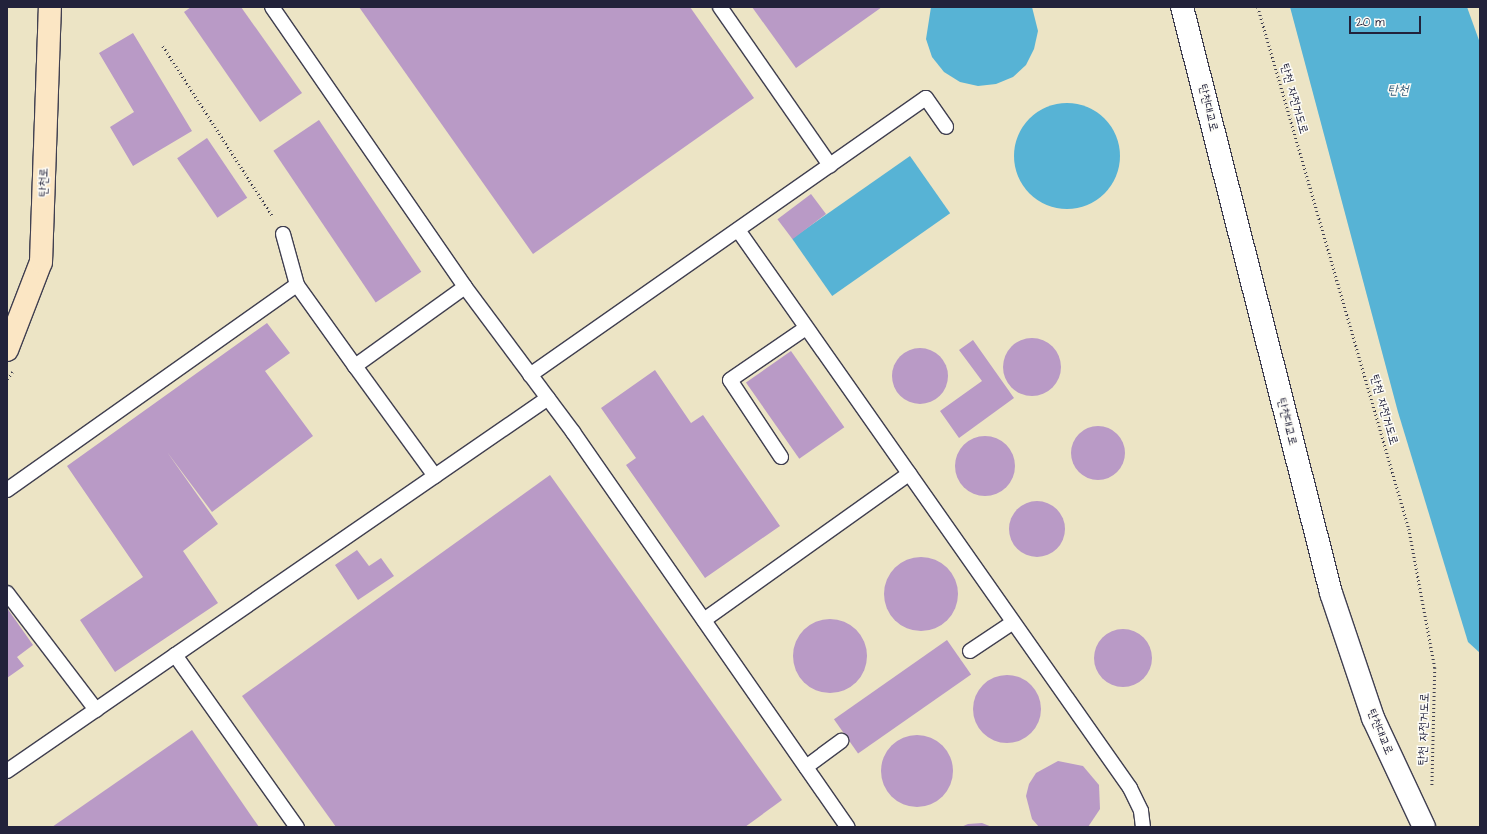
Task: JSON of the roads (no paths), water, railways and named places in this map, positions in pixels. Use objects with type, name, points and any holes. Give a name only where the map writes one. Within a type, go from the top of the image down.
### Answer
[{"type":"main road","name":"탄천로","points":[[7,350],[41,262],[50,7]]},
{"type":"street","name":"탄천대교로","points":[[1182,7],[1331,593],[1373,718],[1424,827]]},
{"type":"lane","points":[[272,7],[465,287],[548,398],[848,827]]},
{"type":"lane","points":[[720,7],[830,165]]},
{"type":"lane","points":[[530,375],[926,98],[946,127]]},
{"type":"lane","points":[[738,230],[1012,623],[1130,788],[1141,811],[1143,827]]},
{"type":"lane","points":[[283,234],[298,285],[435,476]]},
{"type":"lane","points":[[7,490],[298,285]]},
{"type":"lane","points":[[355,366],[465,287]]},
{"type":"lane","points":[[781,457],[730,380],[806,328]]},
{"type":"lane","points":[[7,771],[548,398]]},
{"type":"lane","points":[[704,620],[909,474]]},
{"type":"lane","points":[[7,593],[96,710]]},
{"type":"lane","points":[[970,651],[1012,623]]},
{"type":"lane","points":[[175,655],[297,827]]},
{"type":"lane","points":[[806,767],[841,741]]},
{"type":"water","points":[[931,7],[1032,7],[1038,31],[1034,49],[1026,65],[1013,77],[996,84],[978,86],[960,82],[944,72],[932,57],[926,39]]},
{"type":"water","name":"탄천","points":[[1290,7],[1467,7],[1480,43],[1480,653],[1468,642],[1398,412]]},
{"type":"water","points":[[1067,103],[1087,107],[1105,118],[1116,136],[1120,156],[1116,176],[1105,194],[1087,205],[1067,209],[1047,205],[1029,194],[1018,176],[1014,156],[1018,136],[1029,118],[1047,107]]},
{"type":"water","points":[[910,156],[950,213],[832,296],[792,239]]}]
